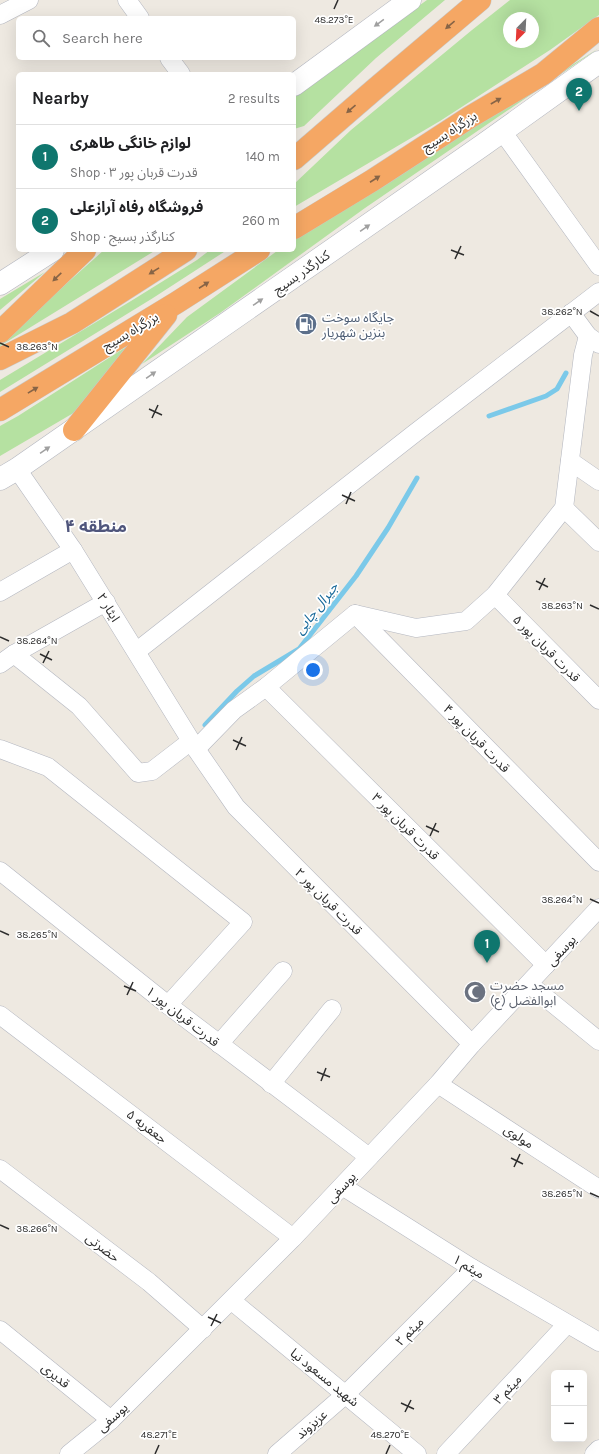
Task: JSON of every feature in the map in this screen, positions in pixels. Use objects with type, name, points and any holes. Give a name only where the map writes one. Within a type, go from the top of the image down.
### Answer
[{"type":"highway","points":[[296,156],[304,144],[480,0]]},
{"type":"highway","name":"بزرگراه بسیج","points":[[296,227],[373,180],[470,117],[544,74],[599,28]]},
{"type":"highway","points":[[0,332],[83,252]]},
{"type":"highway","points":[[0,359],[72,323],[183,252]]},
{"type":"highway","name":"بزرگراه بسیج","points":[[0,410],[176,303],[256,252]]},
{"type":"highway","points":[[74,430],[176,303]]},
{"type":"main road","points":[[296,84],[410,0]]},
{"type":"main road","name":"کنارگذر بسیج","points":[[9,474],[599,62]]},
{"type":"main road","points":[[0,284],[50,252]]},
{"type":"street","points":[[0,15],[29,0]]},
{"type":"street","points":[[127,0],[139,16]]},
{"type":"street","points":[[170,60],[179,72]]},
{"type":"street","points":[[502,131],[599,266]]},
{"type":"street","points":[[137,651],[599,292]]},
{"type":"street","points":[[106,602],[7,659],[79,706],[138,773],[152,771],[194,745],[234,710],[266,687],[355,614],[416,628],[466,621],[495,595],[564,508],[583,355],[593,340],[571,313]]},
{"type":"street","points":[[570,461],[599,481]]},
{"type":"street","name":"ایثار ۲","points":[[9,474],[73,550],[194,745]]},
{"type":"street","points":[[564,508],[599,542]]},
{"type":"street","points":[[0,592],[73,550]]},
{"type":"street","name":"قدرت قربان پور ۵","points":[[495,595],[599,700]]},
{"type":"street","name":"قدرت قربان پور ۴","points":[[355,614],[599,862]]},
{"type":"street","name":"قدرت قربان پور ۳","points":[[266,687],[546,965]]},
{"type":"street","name":"قدرت قربان پور ۲","points":[[194,745],[236,807],[472,1044]]},
{"type":"street","points":[[0,749],[48,767],[243,922],[168,1005]]},
{"type":"street","name":"قدرت قربان پور ۱","points":[[2,876],[271,1084],[369,1157]]},
{"type":"street","name":"یوسفی","points":[[70,1454],[112,1420],[232,1301],[438,1084],[472,1044],[599,908]]},
{"type":"street","points":[[219,1044],[283,971]]},
{"type":"street","points":[[529,984],[599,1041]]},
{"type":"street","points":[[271,1084],[332,1009]]},
{"type":"street","name":"جعفریه ۵","points":[[0,1015],[293,1238]]},
{"type":"street","name":"مولوی","points":[[438,1084],[599,1189]]},
{"type":"street","name":"حضرتی","points":[[0,1169],[149,1282],[203,1329]]},
{"type":"street","name":"میثم ۱","points":[[342,1186],[472,1268],[599,1342]]},
{"type":"street","name":"میثم ۲","points":[[346,1394],[472,1268]]},
{"type":"street","name":"شهید مسعود نیا","points":[[232,1301],[417,1454]]},
{"type":"street","name":"میثم ۳","points":[[446,1454],[567,1324]]},
{"type":"street","name":"قدیری","points":[[0,1330],[112,1420]]},
{"type":"street","name":"عزیزوند","points":[[277,1454],[346,1394]]},
{"type":"street","points":[[594,1454],[599,1449]]},
{"type":"green space","points":[[427,0],[445,0],[376,58],[304,126],[296,128],[296,94]]},
{"type":"green space","points":[[510,0],[599,0],[599,15],[550,50],[440,121],[296,206],[296,182],[351,130]]},
{"type":"green space","points":[[599,48],[365,208],[220,313],[142,364],[187,317],[276,252],[296,252],[296,239]]},
{"type":"green space","points":[[102,252],[153,252],[0,346],[0,343]]},
{"type":"green space","points":[[207,252],[224,252],[153,298],[0,392],[0,380],[197,260]]},
{"type":"green space","points":[[45,272],[0,310],[0,299]]},
{"type":"green space","points":[[126,347],[82,408],[0,456],[0,426]]},
{"type":"waterway","name":"جیرال چایی","points":[[489,416],[546,396],[557,389],[566,373]]},
{"type":"waterway","name":"جیرال چایی","points":[[205,725],[237,691],[254,676],[299,649],[356,576],[388,528],[417,478]]},
{"type":"place","name":"فروشگاه رفاه آرازعلی","points":[[579,111]]},
{"type":"place","name":"جایگاه سوخت بنزین شهریار","points":[[306,324]]},
{"type":"place","name":"لوازم خانگی طاهری","points":[[487,963]]},
{"type":"place","name":"مسجد حضرت ابوالفضل (ع)","points":[[475,992]]},
{"type":"district","name":"منطقه ۴","points":[[96,526]]}]
